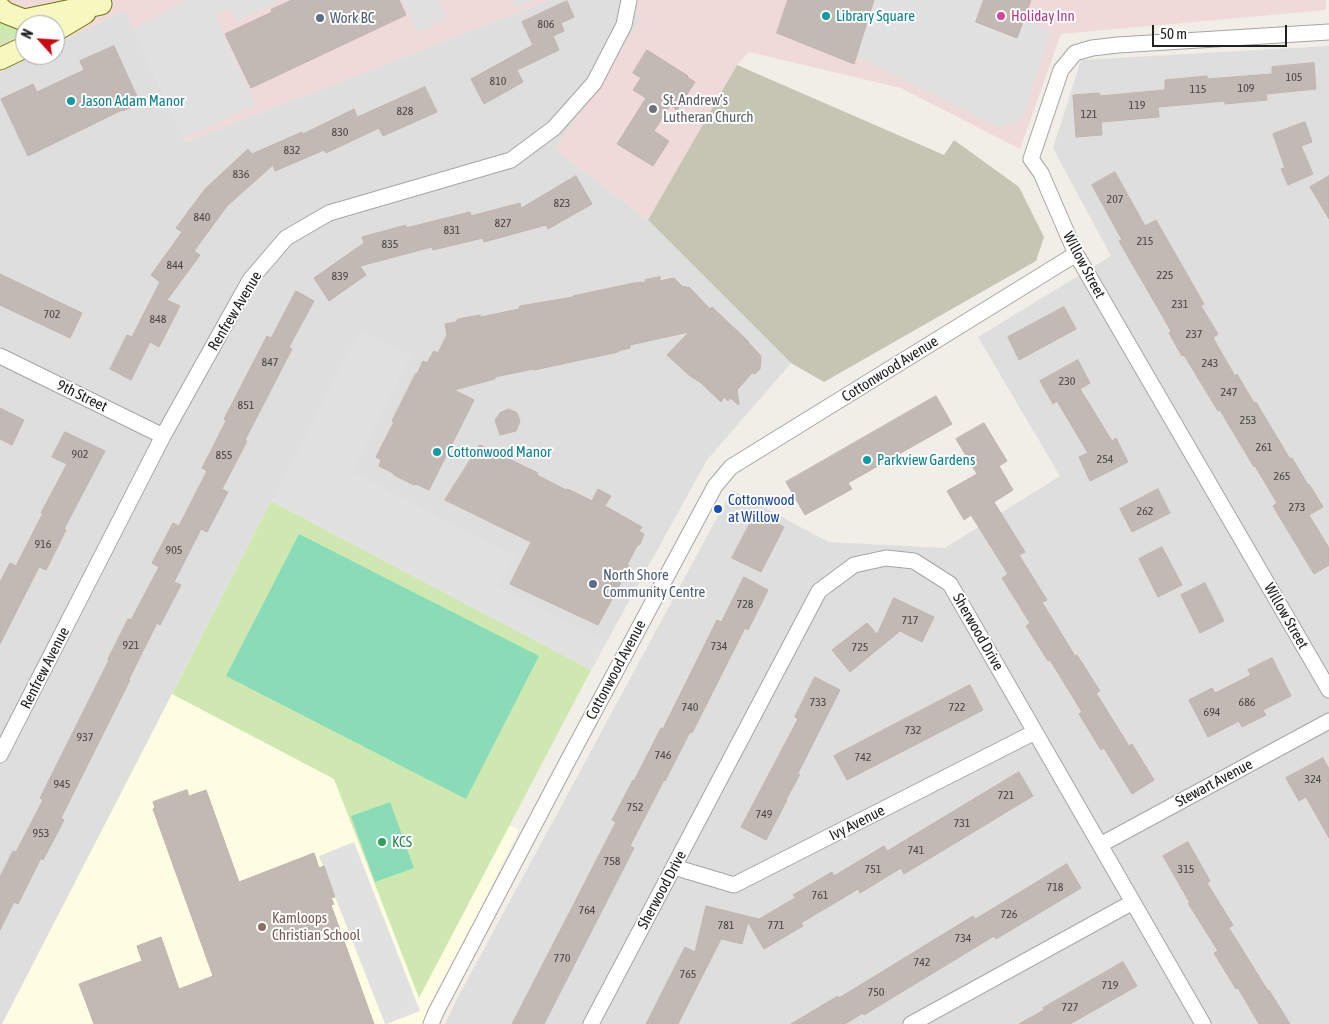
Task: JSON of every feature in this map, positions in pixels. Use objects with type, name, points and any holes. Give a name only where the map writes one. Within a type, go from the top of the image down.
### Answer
[{"type":"main road","points":[[0,8],[6,13],[24,20],[105,2]]},
{"type":"main road","points":[[65,25],[105,2]]},
{"type":"main road","points":[[0,59],[15,52]]},
{"type":"street","name":"Renfrew Avenue","points":[[0,755],[163,436],[250,280],[286,238],[329,213],[511,160],[554,128],[594,83],[624,25],[629,0]]},
{"type":"street","name":"Willow Street","points":[[1329,32],[1118,45],[1092,48],[1075,53],[1061,70],[1031,159],[1041,173],[1076,254],[1329,690]]},
{"type":"street","name":"Cottonwood Avenue","points":[[432,1024],[441,1003],[564,766],[715,486],[731,467],[1076,254]]},
{"type":"street","name":"9th Street","points":[[0,356],[163,436]]},
{"type":"street","name":"Sherwood Drive","points":[[591,1024],[819,591],[854,565],[886,558],[914,561],[950,584],[1203,1024]]},
{"type":"street","name":"Stewart Avenue","points":[[1100,845],[1329,721]]},
{"type":"street","name":"Ivy Avenue","points":[[674,867],[734,885],[1035,732]]},
{"type":"street","points":[[910,1024],[1133,902]]},
{"type":"shaded area","points":[[0,0],[550,0],[185,142],[125,10],[65,40],[65,15],[15,15],[15,65],[0,72]]},
{"type":"shaded area","points":[[187,0],[279,0],[237,21],[230,8],[215,15],[255,104],[183,138],[133,28]]},
{"type":"shaded area","points":[[402,0],[438,0],[447,19],[417,32]]},
{"type":"shaded area","points":[[511,0],[534,0],[515,8]]},
{"type":"shaded area","points":[[550,0],[626,0],[641,20],[555,149],[648,220],[791,363],[707,460],[591,670],[271,501],[7,1024],[0,1024],[0,72],[15,65],[65,65],[65,40],[125,10],[185,142]]},
{"type":"shaded area","points":[[626,0],[1326,0],[1326,10],[1061,34],[1020,149],[901,88],[749,52],[737,65],[648,220],[555,149],[641,20]]},
{"type":"shaded area","points":[[872,0],[983,0],[976,22],[1017,38],[1024,21],[1052,31],[1022,120],[999,128],[852,54]]},
{"type":"shaded area","points":[[1329,46],[1329,1024],[445,1024],[732,490],[828,542],[945,548],[1060,476],[978,337],[1111,256],[1053,148],[1081,60]]},
{"type":"shaded area","points":[[737,65],[944,155],[954,140],[1019,187],[1044,237],[1036,261],[824,382],[791,363],[648,220]]},
{"type":"shaded area","points":[[361,330],[411,355],[351,472],[515,556],[498,587],[607,641],[591,670],[271,501]]},
{"type":"shaded area","name":"Kamloops Christian School","points":[[189,661],[519,830],[425,1024],[2,1024]]},
{"type":"shaded area","points":[[354,842],[420,1011],[387,1024],[385,1024],[319,856]]},
{"type":"green space","points":[[0,22],[15,28],[15,38],[0,45]]},
{"type":"green space","points":[[271,501],[591,670],[419,998],[334,779],[172,694]]},
{"type":"green space","points":[[299,534],[539,656],[466,799],[226,676]]},
{"type":"green space","name":"KCS","points":[[390,802],[414,868],[375,882],[351,816]]},
{"type":"building","points":[[292,0],[399,0],[406,15],[251,88],[225,34],[272,12],[271,10]]},
{"type":"building","name":"Library Square","points":[[788,0],[874,0],[854,64],[777,33]]},
{"type":"building","name":"Holiday Inn","points":[[984,0],[1031,0],[1017,38],[976,22]]},
{"type":"building","points":[[567,1],[574,17],[561,23],[564,31],[553,36],[559,50],[517,70],[523,82],[484,104],[471,79],[533,45],[522,22]]},
{"type":"building","name":"Jason Adam Manor","points":[[114,46],[140,103],[28,156],[1,99],[33,84],[37,92],[84,70],[80,61]]},
{"type":"building","name":"St. Andrew’s Lutheran Church","points":[[647,50],[695,82],[677,110],[670,105],[654,131],[669,141],[653,166],[617,144],[646,98],[633,90],[641,78],[633,73]]},
{"type":"building","points":[[1314,63],[1316,89],[1266,94],[1267,100],[1225,104],[1225,101],[1158,107],[1159,117],[1101,122],[1102,135],[1076,137],[1073,95],[1099,93],[1100,96],[1165,90],[1165,80],[1207,76],[1207,79],[1272,74],[1272,67]]},
{"type":"building","points":[[425,87],[437,112],[383,136],[379,128],[326,153],[324,150],[275,171],[273,165],[227,206],[194,251],[200,255],[167,300],[180,306],[159,347],[150,342],[131,380],[110,369],[127,335],[132,337],[160,282],[151,275],[182,232],[176,228],[205,189],[248,149],[252,154],[302,132],[303,134],[354,109],[357,117]]},
{"type":"building","points":[[1305,122],[1312,142],[1301,146],[1313,174],[1288,185],[1281,169],[1285,168],[1273,134]]},
{"type":"building","points":[[1115,172],[1145,226],[1156,220],[1204,304],[1201,306],[1218,334],[1213,338],[1235,376],[1237,374],[1254,403],[1256,402],[1290,459],[1292,458],[1323,507],[1309,515],[1329,548],[1329,565],[1314,574],[1273,506],[1277,503],[1220,410],[1218,411],[1184,355],[1182,356],[1169,333],[1171,331],[1119,241],[1122,240],[1092,185]]},
{"type":"building","points":[[576,176],[592,204],[548,229],[546,225],[484,242],[483,238],[433,250],[432,247],[360,266],[366,275],[329,301],[314,278],[364,243],[362,237],[406,225],[406,228],[470,212],[471,216],[520,203],[521,208]]},
{"type":"building","points":[[1329,176],[1329,219],[1310,187]]},
{"type":"building","points":[[0,274],[82,313],[70,338],[0,305]]},
{"type":"building","points":[[660,277],[660,281],[674,278],[683,287],[689,287],[710,309],[712,307],[749,342],[761,356],[760,369],[755,374],[752,373],[737,390],[739,405],[730,398],[728,401],[724,397],[721,402],[667,355],[689,332],[630,345],[630,348],[618,352],[495,377],[495,379],[454,390],[474,400],[429,490],[416,484],[414,485],[379,466],[381,460],[376,457],[394,422],[392,421],[423,361],[427,363],[434,351],[438,353],[447,335],[445,324],[456,322],[458,319],[480,315],[481,317],[519,309],[520,306],[646,282],[645,280]]},
{"type":"building","points":[[296,291],[314,301],[289,347],[292,349],[222,489],[228,492],[207,532],[201,529],[174,582],[181,585],[160,625],[157,623],[129,679],[61,818],[64,820],[43,860],[41,858],[18,904],[14,902],[0,930],[0,877],[13,851],[16,852],[43,800],[40,798],[128,619],[131,620],[159,567],[152,563],[173,523],[179,526],[207,471],[202,468],[226,421],[224,419],[267,336],[271,338]]},
{"type":"building","points":[[1064,307],[1076,329],[1019,360],[1008,337]]},
{"type":"building","points":[[1078,360],[1090,383],[1080,389],[1112,441],[1116,438],[1128,462],[1090,481],[1079,457],[1088,453],[1057,401],[1053,404],[1040,381]]},
{"type":"building","name":"Parkview Gardens","points":[[936,396],[952,424],[848,483],[852,489],[805,515],[786,482]]},
{"type":"building","points":[[0,408],[24,420],[12,445],[0,439]]},
{"type":"building","points":[[509,409],[517,413],[520,421],[516,431],[500,435],[495,420],[500,413]]},
{"type":"building","points":[[984,423],[1007,461],[999,466],[1013,490],[994,502],[1025,552],[1019,555],[1047,600],[1042,602],[1075,656],[1077,655],[1100,691],[1096,693],[1129,746],[1132,744],[1154,780],[1132,794],[1104,748],[1101,750],[1079,714],[1082,712],[1050,660],[1048,661],[1026,626],[1030,623],[1002,578],[1008,574],[971,515],[964,520],[947,491],[977,474],[956,439]]},
{"type":"building","points":[[65,432],[105,451],[64,529],[66,530],[46,570],[39,567],[0,644],[0,582],[10,563],[16,566],[67,464],[52,457]]},
{"type":"building","points":[[480,445],[538,473],[537,475],[566,490],[570,490],[592,501],[598,489],[611,496],[605,506],[642,527],[639,531],[644,534],[640,544],[627,565],[629,566],[625,575],[598,625],[510,584],[531,542],[445,500]]},
{"type":"building","points":[[1158,489],[1170,513],[1132,532],[1120,509]]},
{"type":"building","points":[[756,512],[784,527],[761,572],[732,558]]},
{"type":"building","points":[[1162,547],[1182,585],[1158,597],[1139,559]]},
{"type":"building","points":[[744,577],[768,590],[748,630],[745,628],[692,733],[690,732],[664,780],[630,846],[634,848],[544,1024],[512,1024],[616,822],[612,820],[661,728],[663,729],[717,620],[721,622]]},
{"type":"building","points":[[1205,583],[1224,621],[1200,633],[1181,595]]},
{"type":"building","points":[[894,598],[934,617],[922,642],[900,631],[850,672],[832,650],[867,623],[877,634]]},
{"type":"building","points":[[1272,658],[1291,696],[1263,710],[1266,715],[1242,727],[1239,721],[1208,737],[1189,700],[1212,688],[1215,693],[1251,675],[1248,670]]},
{"type":"building","points":[[815,677],[840,690],[766,840],[741,827],[798,719],[795,717]]},
{"type":"building","points":[[970,685],[983,710],[847,780],[834,756]]},
{"type":"building","points":[[1323,758],[1329,769],[1329,838],[1306,797],[1299,801],[1286,778]]},
{"type":"building","points":[[1019,772],[1033,796],[904,874],[901,868],[860,893],[858,889],[801,923],[803,926],[764,949],[748,922],[742,944],[721,939],[678,1024],[646,1024],[685,947],[695,952],[706,906],[759,919],[795,898],[793,895],[832,872],[834,876],[884,846],[887,851]]},
{"type":"building","name":"Kamloops Christian School","points":[[187,790],[189,796],[206,790],[239,882],[314,853],[319,868],[324,866],[335,897],[331,898],[334,904],[331,905],[374,1024],[94,1024],[79,984],[142,961],[137,946],[161,937],[179,989],[213,976],[153,809],[155,808],[153,802]]},
{"type":"building","points":[[1188,842],[1210,881],[1207,883],[1233,925],[1229,928],[1290,1024],[1259,1024],[1238,988],[1236,989],[1214,953],[1218,951],[1188,903],[1190,903],[1163,856]]},
{"type":"building","points":[[1067,864],[1081,888],[996,939],[994,936],[864,1015],[863,1013],[845,1024],[791,1024],[838,996],[839,998],[973,916],[975,919]]},
{"type":"building","points":[[1123,962],[1137,986],[1070,1024],[1019,1024],[1044,1010],[1043,1008]]},
{"type":"place","name":"Library Square","points":[[826,16]]},
{"type":"place","name":"Holiday Inn","points":[[1001,16]]},
{"type":"place","name":"Work BC","points":[[320,18]]},
{"type":"place","name":"Jason Adam Manor","points":[[71,101]]},
{"type":"place","name":"St. Andrew’s Lutheran Church","points":[[653,109]]},
{"type":"place","name":"Cottonwood Manor","points":[[437,452]]},
{"type":"place","name":"Parkview Gardens","points":[[867,460]]},
{"type":"place","name":"Cottonwood at Willow","points":[[718,509]]},
{"type":"place","name":"North Shore Community Centre","points":[[593,584]]},
{"type":"place","name":"KCS","points":[[382,842]]},
{"type":"place","name":"Kamloops Christian School","points":[[262,927]]}]
